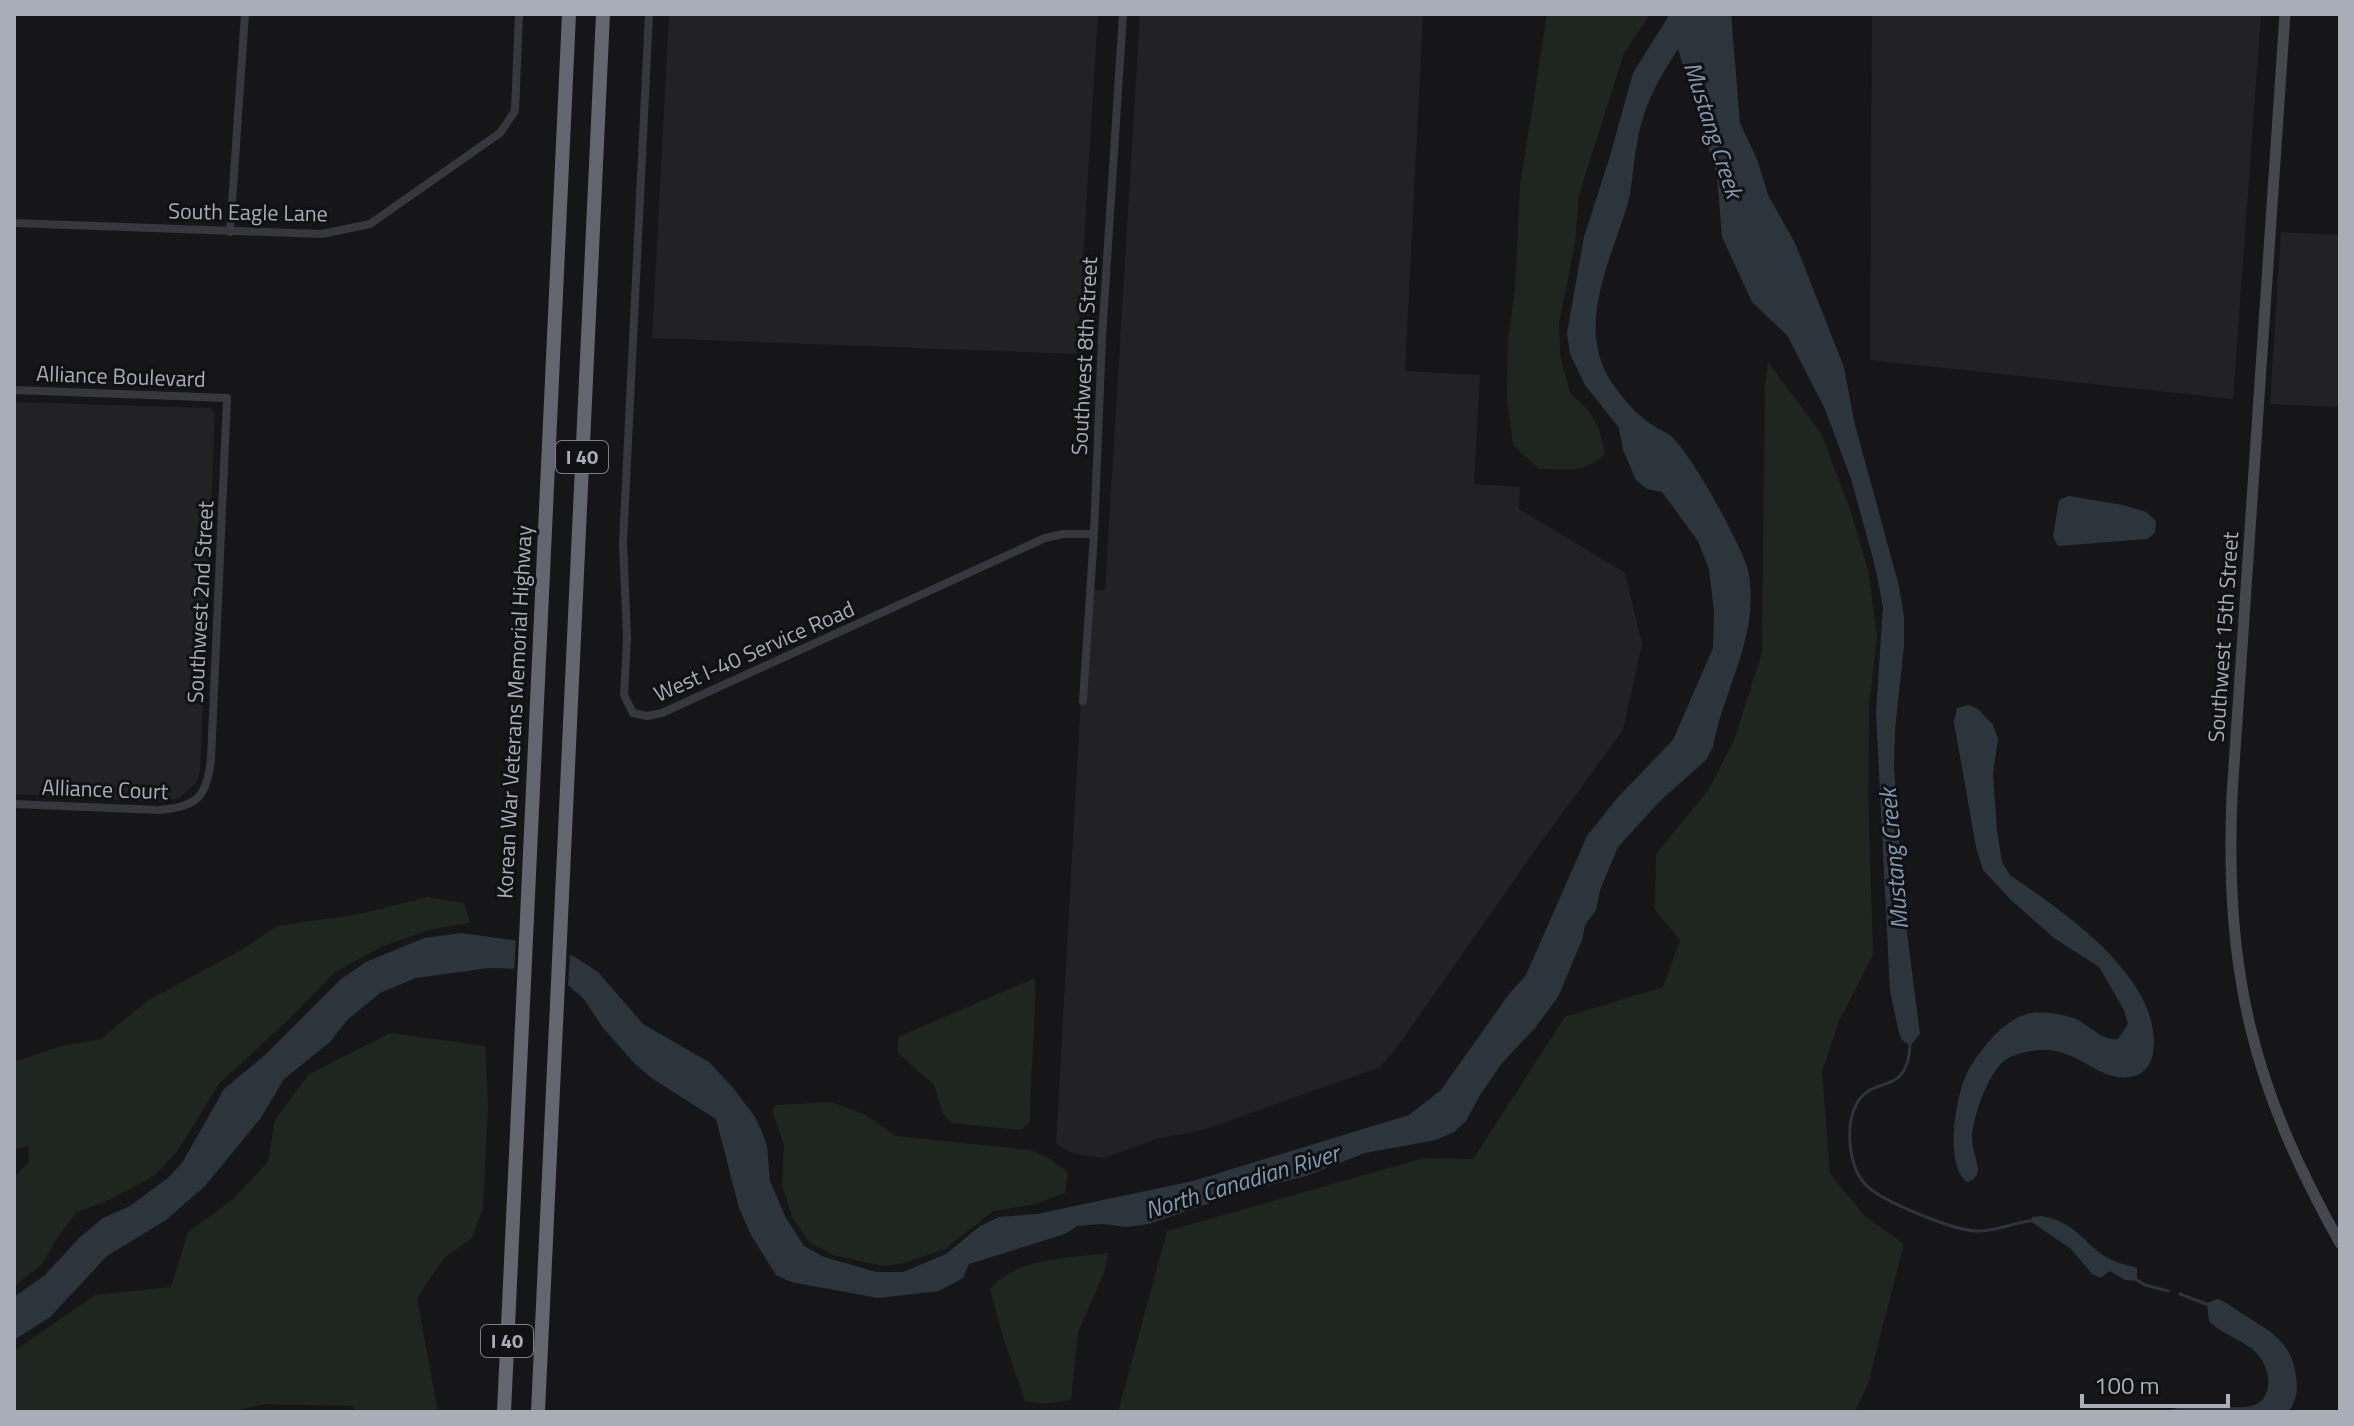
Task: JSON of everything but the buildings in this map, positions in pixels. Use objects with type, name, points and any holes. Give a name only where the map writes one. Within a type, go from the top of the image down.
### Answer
[{"type":"highway","name":"Korean War Veterans Memorial Highway","points":[[504,1412],[569,14]]},
{"type":"highway","name":"I 40","points":[[538,1412],[603,14]]},
{"type":"main road","name":"Southwest 15th Street","points":[[2285,14],[2232,795],[2231,906],[2240,982],[2258,1062],[2281,1128],[2340,1243]]},
{"type":"street","points":[[230,232],[245,14]]},
{"type":"street","name":"South Eagle Lane","points":[[14,223],[322,234],[370,224],[500,133],[515,111],[519,14]]},
{"type":"street","name":"West I-40 Service Road","points":[[649,14],[623,543],[627,638],[624,695],[633,713],[647,716],[662,713],[1045,538],[1063,534],[1094,534]]},
{"type":"street","name":"Southwest 8th Street","points":[[1083,701],[1123,14]]},
{"type":"street","name":"Alliance Boulevard","points":[[14,390],[227,398]]},
{"type":"street","name":"Southwest 2nd Street","points":[[193,803],[202,795],[207,784],[211,759],[227,398]]},
{"type":"street","name":"Alliance Court","points":[[14,804],[159,810],[180,809],[193,803]]},
{"type":"shaded area","points":[[669,14],[1098,14],[1077,354],[652,338]]},
{"type":"shaded area","points":[[1140,14],[1423,14],[1405,371],[1480,375],[1474,484],[1520,487],[1519,509],[1625,573],[1642,644],[1623,730],[1380,1067],[1203,1130],[1156,1139],[1104,1158],[1074,1154],[1056,1144],[1087,590],[1105,590]]},
{"type":"shaded area","points":[[1547,14],[1650,14],[1624,53],[1579,195],[1575,243],[1559,323],[1560,355],[1570,393],[1590,412],[1599,429],[1605,454],[1590,465],[1566,470],[1539,469],[1513,445],[1507,400],[1508,339],[1515,290],[1520,186]]},
{"type":"shaded area","points":[[1872,14],[2261,14],[2233,399],[1870,360]]},
{"type":"shaded area","points":[[2281,232],[2340,235],[2340,407],[2270,404]]},
{"type":"shaded area","points":[[1768,362],[1821,433],[1850,509],[1868,570],[1877,636],[1869,705],[1868,797],[1873,955],[1839,1021],[1822,1072],[1830,1174],[1865,1216],[1904,1244],[1868,1384],[1855,1412],[1118,1412],[1167,1231],[1424,1158],[1473,1159],[1565,1017],[1663,987],[1680,940],[1655,910],[1656,854],[1709,789],[1734,740],[1762,653],[1765,386]]},
{"type":"shaded area","points":[[14,402],[210,408],[215,412],[200,771],[196,783],[179,798],[159,802],[14,794]]},
{"type":"shaded area","points":[[428,897],[464,903],[470,923],[428,930],[381,947],[335,972],[218,1085],[177,1152],[154,1176],[76,1213],[43,1263],[14,1287],[14,1177],[29,1162],[28,1146],[14,1150],[14,1062],[61,1046],[101,1039],[147,1001],[243,949],[277,926],[360,914]]},
{"type":"shaded area","points":[[1035,978],[1030,1122],[1021,1130],[952,1123],[943,1114],[934,1085],[898,1053],[898,1037]]},
{"type":"shaded area","points":[[390,1033],[485,1046],[488,1103],[483,1208],[472,1238],[444,1258],[417,1298],[438,1412],[357,1412],[352,1406],[263,1404],[232,1412],[14,1412],[14,1351],[95,1295],[171,1287],[188,1232],[233,1199],[268,1162],[275,1120],[308,1075]]},
{"type":"shaded area","points":[[831,1102],[864,1114],[896,1136],[1030,1150],[1049,1158],[1068,1172],[1065,1193],[1035,1204],[993,1211],[945,1249],[904,1263],[884,1266],[833,1255],[810,1243],[792,1217],[782,1185],[784,1145],[772,1111],[776,1105]]},
{"type":"shaded area","points":[[1108,1253],[1104,1273],[1078,1332],[1071,1400],[1043,1404],[1025,1401],[990,1289],[1015,1270],[1030,1265]]},
{"type":"water","name":"North Canadian River","points":[[1670,14],[1731,14],[1740,123],[1757,159],[1768,195],[1795,243],[1844,367],[1854,421],[1899,586],[1904,617],[1904,646],[1894,768],[1904,909],[1920,1034],[1910,1046],[1899,1033],[1890,991],[1876,712],[1883,606],[1874,562],[1851,479],[1825,409],[1787,335],[1752,302],[1722,237],[1717,176],[1678,49],[1643,117],[1628,203],[1600,293],[1596,339],[1601,361],[1612,383],[1636,412],[1670,435],[1682,449],[1737,542],[1748,571],[1751,594],[1746,639],[1713,747],[1706,760],[1660,801],[1618,847],[1600,890],[1596,910],[1585,925],[1582,940],[1558,997],[1535,1028],[1502,1063],[1466,1121],[1454,1132],[1436,1140],[1365,1153],[1306,1176],[1242,1192],[1149,1224],[1077,1226],[1065,1234],[969,1264],[963,1278],[939,1291],[878,1298],[791,1282],[776,1275],[751,1235],[739,1208],[716,1119],[635,1064],[604,1029],[583,998],[563,981],[534,969],[489,968],[416,978],[380,993],[347,1020],[330,1042],[284,1079],[260,1119],[205,1186],[166,1220],[107,1256],[50,1317],[14,1340],[14,1297],[45,1275],[79,1238],[103,1218],[130,1206],[169,1177],[182,1163],[224,1089],[265,1055],[341,979],[366,962],[424,938],[461,933],[534,943],[573,956],[598,972],[643,1024],[709,1062],[734,1089],[755,1117],[763,1134],[770,1181],[786,1218],[804,1246],[824,1257],[876,1272],[903,1272],[946,1254],[980,1226],[999,1217],[1037,1214],[1193,1181],[1409,1115],[1441,1090],[1526,975],[1587,836],[1618,797],[1673,740],[1713,648],[1714,611],[1709,569],[1698,541],[1662,492],[1647,489],[1636,480],[1623,450],[1619,428],[1585,385],[1570,354],[1567,333],[1584,237],[1633,73]]},
{"type":"water","points":[[2069,496],[2146,512],[2156,521],[2155,533],[2147,539],[2058,546],[2053,536],[2059,500]]},
{"type":"water","points":[[1969,705],[1978,709],[1993,725],[1998,739],[1993,773],[2002,862],[2010,875],[2081,928],[2127,974],[2143,999],[2152,1026],[2153,1053],[2146,1069],[2130,1077],[2106,1074],[2074,1057],[2048,1050],[2020,1053],[2004,1061],[1992,1076],[1978,1109],[1972,1139],[1978,1171],[1968,1182],[1960,1174],[1956,1162],[1956,1112],[1968,1071],[1994,1036],[2012,1021],[2037,1012],[2080,1021],[2113,1039],[2118,1039],[2128,1024],[2124,1010],[2099,967],[2054,938],[1983,870],[1976,847],[1954,722],[1957,708]]},
{"type":"water","points":[[2042,1216],[2065,1224],[2112,1260],[2137,1268],[2137,1281],[2125,1280],[2110,1271],[2100,1278],[2092,1274],[2071,1249],[2030,1221],[2032,1217]]},
{"type":"water","points":[[2217,1299],[2263,1327],[2285,1346],[2294,1365],[2297,1386],[2288,1412],[2163,1412],[2200,1404],[2250,1406],[2259,1403],[2265,1396],[2267,1374],[2259,1356],[2209,1321],[2207,1303]]},
{"type":"pier","points":[[516,936],[570,951],[568,989],[546,976],[514,973]]},
{"type":"waterway","name":"Mustang Creek","points":[[1910,1045],[1903,1072],[1896,1079],[1871,1089],[1853,1112],[1850,1144],[1859,1176],[1873,1191],[1885,1198],[1935,1220],[1965,1229],[1990,1230],[2030,1221]]},
{"type":"waterway","name":"Mustang Creek","points":[[2135,1279],[2168,1291]]},
{"type":"waterway","name":"Mustang Creek","points":[[2180,1294],[2209,1305]]}]
